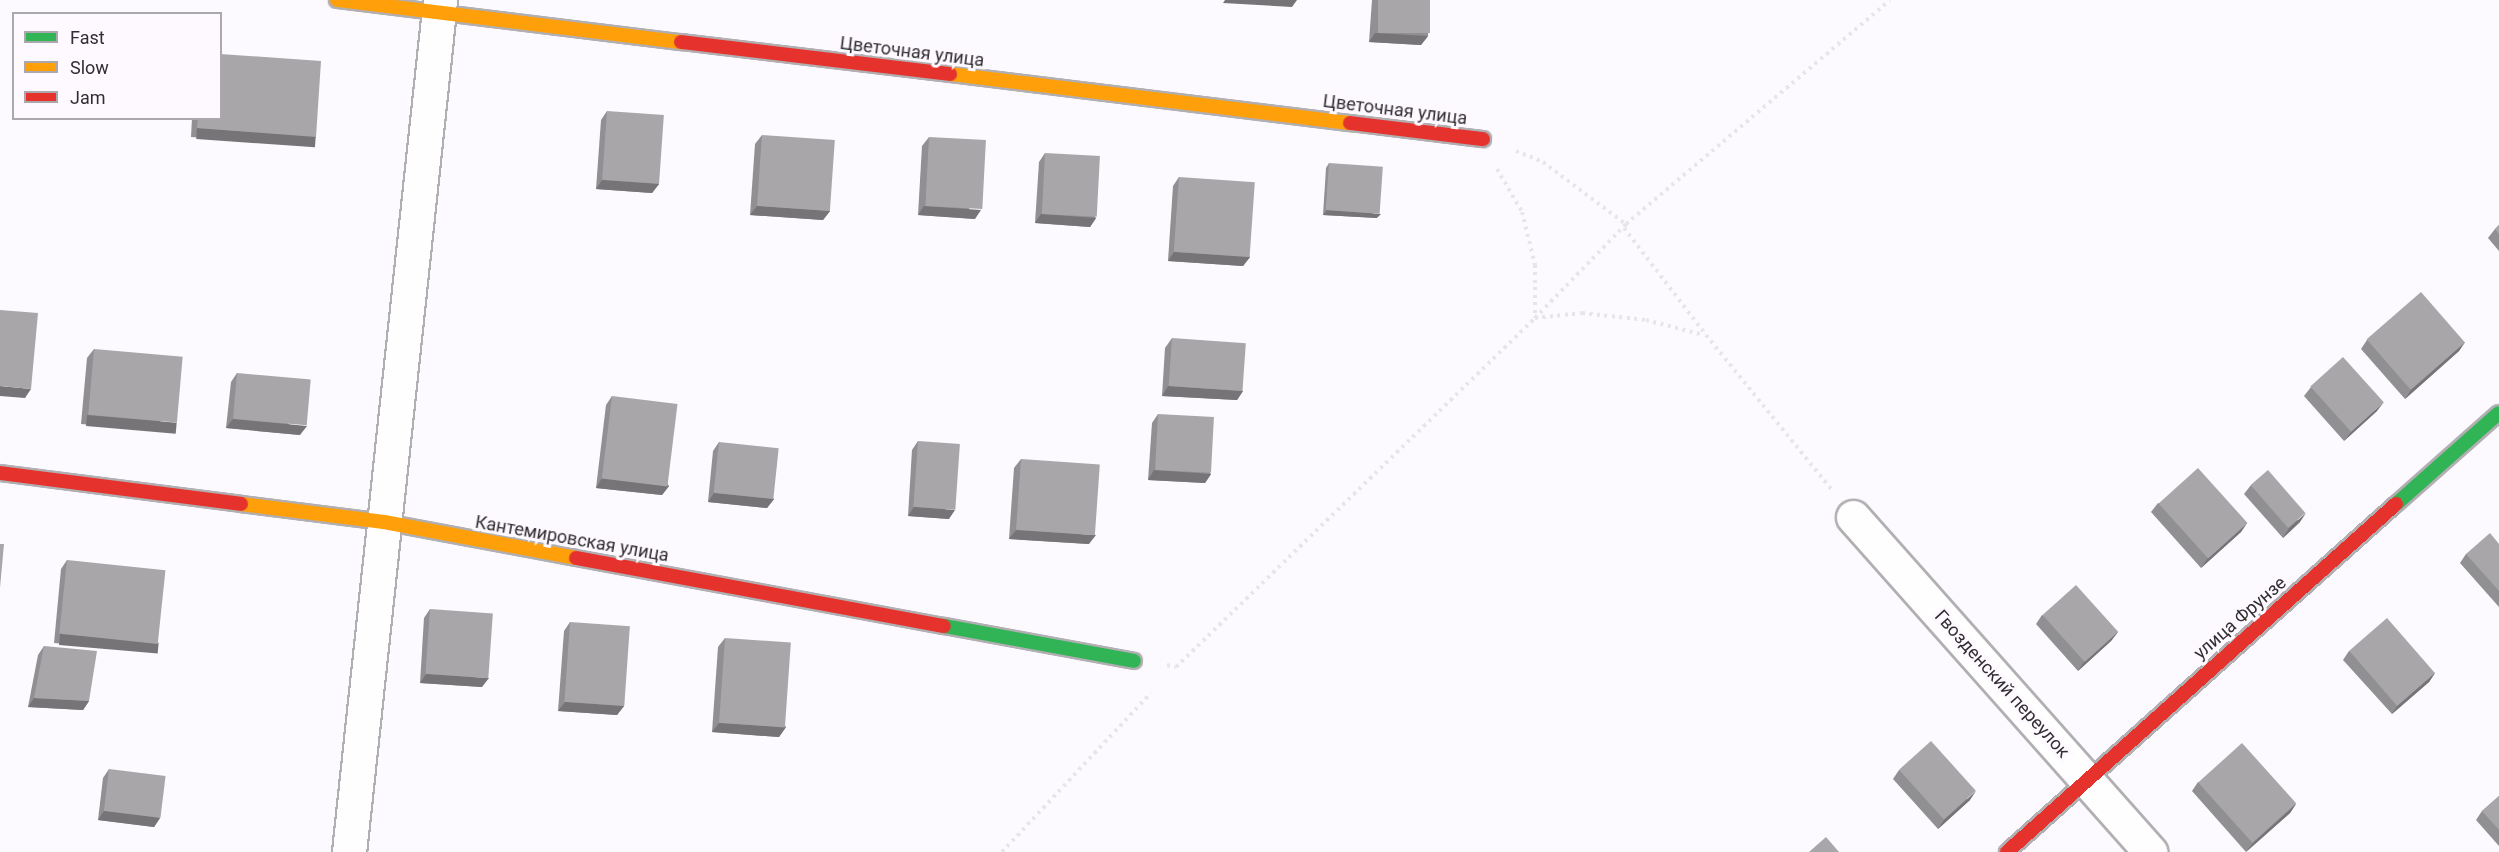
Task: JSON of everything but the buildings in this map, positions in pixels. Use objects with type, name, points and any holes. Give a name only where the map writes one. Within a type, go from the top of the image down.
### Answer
[{"type":"street","name":"Цветочная улица","points":[[337,0],[439,6],[1482,139]]},
{"type":"street","points":[[349,852],[439,6]]},
{"type":"street","name":"улица Фрунзе","points":[[2007,852],[2087,778],[2499,413]]},
{"type":"street","name":"Кантемировская улица","points":[[0,473],[384,522],[1134,661]]},
{"type":"street","name":"Гвозденский переулок","points":[[1853,517],[2087,778],[2150,852]]},
{"type":"path","points":[[1168,675],[1535,318],[1626,224],[1890,0]]},
{"type":"path","points":[[1482,139],[1543,162],[1626,224]]},
{"type":"path","points":[[1482,139],[1522,212],[1535,265],[1535,318]]},
{"type":"path","points":[[1626,224],[1624,228],[1706,335],[1853,517]]},
{"type":"path","points":[[1535,318],[1582,313],[1646,320],[1706,335]]},
{"type":"path","points":[[1134,661],[1176,667]]},
{"type":"path","points":[[1002,852],[1152,692]]},
{"type":"traffic: fast","points":[[2396,504],[2499,413]]},
{"type":"traffic: fast","points":[[944,626],[1134,661]]},
{"type":"traffic: slow","points":[[337,0],[681,42]]},
{"type":"traffic: slow","points":[[950,74],[1350,123]]},
{"type":"traffic: slow","points":[[241,504],[384,522],[576,558]]},
{"type":"traffic: jam","points":[[681,42],[950,74]]},
{"type":"traffic: jam","points":[[1350,123],[1483,139]]},
{"type":"traffic: jam","points":[[0,473],[241,504]]},
{"type":"traffic: jam","points":[[2007,852],[2396,504]]},
{"type":"traffic: jam","points":[[576,558],[944,626]]}]
